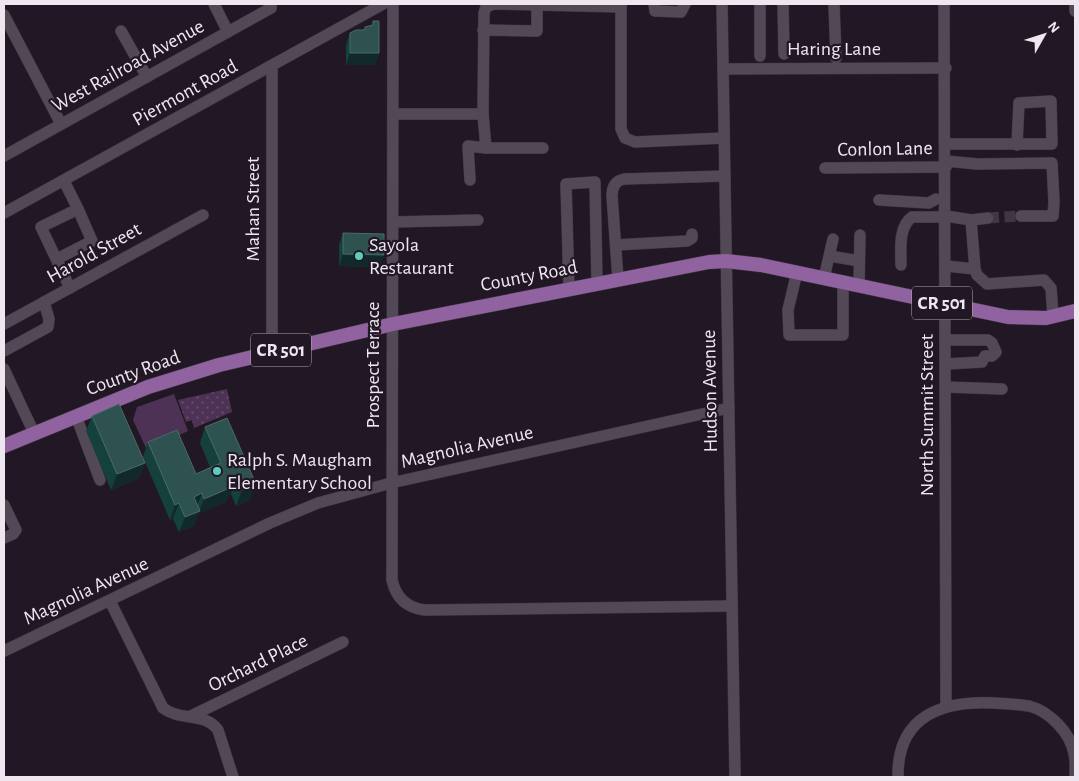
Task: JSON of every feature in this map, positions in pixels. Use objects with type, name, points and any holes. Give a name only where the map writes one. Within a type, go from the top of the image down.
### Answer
[{"type":"main road","name":"County Road","points":[[4,446],[178,376],[392,324],[708,262],[747,262],[1008,317],[1053,316],[1075,311]]},
{"type":"street","points":[[214,4],[228,32]]},
{"type":"street","name":"Piermont Road","points":[[4,213],[383,4]]},
{"type":"street","name":"Prospect Terrace","points":[[393,4],[391,483],[392,580],[398,595],[403,601],[417,609],[732,606]]},
{"type":"street","points":[[486,148],[482,114],[483,30],[486,7],[495,4],[621,5],[621,129],[625,138],[635,142],[724,138]]},
{"type":"street","points":[[654,4],[655,11],[681,12],[685,4]]},
{"type":"street","name":"Hudson Avenue","points":[[722,4],[734,777]]},
{"type":"street","points":[[760,4],[760,56]]},
{"type":"street","points":[[782,4],[784,54]]},
{"type":"street","points":[[834,4],[836,58]]},
{"type":"street","name":"North Summit Street","points":[[944,4],[946,164],[941,199],[946,216],[946,706]]},
{"type":"street","points":[[1075,4],[1075,11]]},
{"type":"street","points":[[483,30],[537,31],[537,5]]},
{"type":"street","name":"West Railroad Avenue","points":[[4,156],[228,32],[271,6]]},
{"type":"street","points":[[4,15],[62,124]]},
{"type":"street","points":[[122,31],[146,77]]},
{"type":"street","name":"Mahan Street","points":[[272,66],[272,352]]},
{"type":"street","name":"Haring Lane","points":[[723,69],[946,68]]},
{"type":"street","points":[[946,144],[1017,144],[1052,144],[1051,101],[1019,103],[1017,144]]},
{"type":"street","points":[[393,114],[482,114]]},
{"type":"street","points":[[470,180],[468,146],[486,148],[543,148]]},
{"type":"street","name":"Conlon Lane","points":[[825,168],[1052,163],[1054,202],[1052,216],[1021,216]]},
{"type":"street","points":[[618,279],[612,190],[620,180],[725,176]]},
{"type":"street","points":[[57,259],[92,241],[64,181]]},
{"type":"street","points":[[569,289],[566,184],[595,182],[597,283]]},
{"type":"street","points":[[879,200],[929,202],[941,199]]},
{"type":"street","points":[[70,288],[41,227],[78,209]]},
{"type":"street","name":"Harold Street","points":[[4,324],[203,215]]},
{"type":"street","points":[[901,265],[902,237],[908,220],[912,217],[946,216],[972,220],[988,218]]},
{"type":"street","points":[[393,222],[478,220]]},
{"type":"street","points":[[972,220],[977,275],[987,284],[1044,280],[1051,288],[1053,316]]},
{"type":"street","points":[[616,245],[642,239],[687,241],[692,238],[692,234]]},
{"type":"street","points":[[859,286],[860,235]]},
{"type":"street","points":[[824,278],[833,239]]},
{"type":"street","points":[[830,256],[859,261]]},
{"type":"street","points":[[946,266],[975,269]]},
{"type":"street","points":[[797,272],[788,310],[789,335],[843,335],[844,282]]},
{"type":"street","points":[[4,351],[48,327],[49,319],[44,302]]},
{"type":"street","points":[[946,340],[988,340],[992,343],[996,352],[992,356],[985,356],[982,362],[946,364]]},
{"type":"street","points":[[4,369],[34,433]]},
{"type":"street","points":[[946,386],[1002,389]]},
{"type":"street","name":"Magnolia Avenue","points":[[4,651],[290,514],[347,494],[729,408]]},
{"type":"street","points":[[76,416],[100,480]]},
{"type":"street","points":[[4,505],[16,530],[13,534],[4,538]]},
{"type":"street","points":[[110,601],[159,701],[170,713],[208,720],[218,730],[233,777]]},
{"type":"street","name":"Orchard Place","points":[[189,717],[343,642]]},
{"type":"street","points":[[898,777],[900,751],[909,734],[921,720],[946,706],[971,702],[1028,706],[1048,715],[1066,735],[1074,754],[1075,777]]},
{"type":"shaded area","points":[[227,389],[232,412],[194,428],[192,420],[186,422],[178,400]]},
{"type":"shaded area","points":[[174,394],[188,431],[147,450],[133,420],[137,407]]},
{"type":"building","points":[[373,21],[379,21],[379,53],[350,53],[350,33],[356,30],[365,30],[365,27],[373,25]]},
{"type":"building","points":[[343,233],[384,234],[384,255],[343,254]]},
{"type":"building","points":[[119,404],[145,463],[117,474],[92,416]]},
{"type":"building","points":[[227,418],[256,484],[242,490],[237,478],[229,482],[232,487],[204,499],[202,493],[194,497],[200,511],[185,517],[179,503],[175,505],[148,442],[177,430],[196,474],[221,463],[205,427]]},
{"type":"tunnel","points":[[988,218],[1021,216]]},
{"type":"place","name":"Sayola Restaurant","points":[[359,256]]},
{"type":"place","name":"Ralph S. Maugham Elementary School","points":[[217,471]]}]
